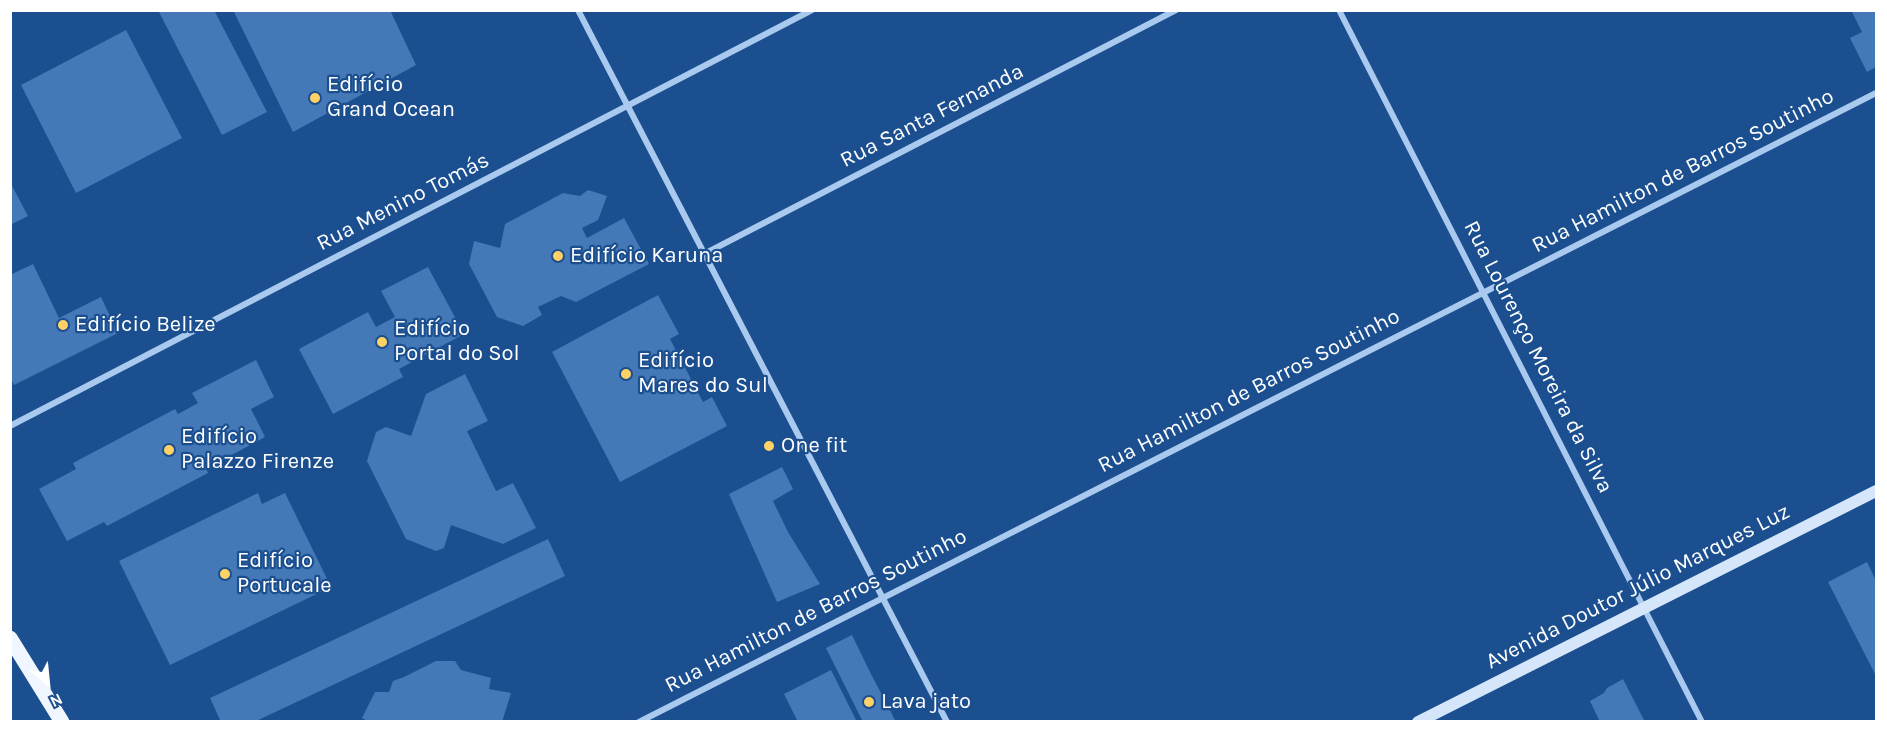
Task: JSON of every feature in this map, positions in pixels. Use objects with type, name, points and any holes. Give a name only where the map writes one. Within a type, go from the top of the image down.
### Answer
[{"type":"main road","points":[[10,638],[62,722]]},
{"type":"street","points":[[578,10],[947,722]]},
{"type":"street","name":"Rua Menino Tomás","points":[[10,426],[812,10]]},
{"type":"street","name":"Rua Santa Fernanda","points":[[704,254],[1176,10]]},
{"type":"street","name":"Rua Lourenço Moreira da Silva","points":[[1340,10],[1702,722]]},
{"type":"street","name":"Rua Hamilton de Barros Soutinho","points":[[639,722],[1876,93]]},
{"type":"street","name":"Avenida Doutor Júlio Marques Luz","points":[[1418,722],[1876,491]]},
{"type":"building","points":[[158,10],[214,10],[267,112],[222,135]]},
{"type":"building","name":"Edifício Grand Ocean","points":[[233,10],[390,10],[416,65],[293,132]]},
{"type":"building","points":[[1851,10],[1876,10],[1876,67],[1867,72],[1850,38],[1862,32]]},
{"type":"building","points":[[126,30],[182,138],[76,193],[21,85]]},
{"type":"building","points":[[10,182],[28,216],[10,225]]},
{"type":"building","name":"Edifício Karuna","points":[[588,190],[607,196],[598,220],[582,228],[587,238],[624,218],[649,264],[576,302],[561,296],[538,307],[542,315],[523,326],[497,317],[469,264],[474,241],[500,248],[505,224],[563,193],[580,196]]},
{"type":"building","name":"Edifício Belize","points":[[33,264],[59,318],[101,297],[118,333],[14,385],[10,377],[10,275]]},
{"type":"building","name":"Edifício Portal do Sol","points":[[428,267],[464,334],[399,369],[403,377],[333,414],[299,349],[368,312],[376,327],[395,317],[381,291]]},
{"type":"building","name":"Edifício Mares do Sul","points":[[658,295],[679,334],[670,339],[703,402],[712,397],[727,426],[620,482],[552,352]]},
{"type":"building","name":"Edifício Palazzo Firenze","points":[[256,360],[274,397],[251,409],[265,437],[206,469],[208,473],[107,526],[104,522],[67,541],[39,489],[76,469],[73,463],[175,409],[178,414],[198,403],[192,393]]},
{"type":"building","points":[[465,374],[488,421],[467,431],[496,491],[513,483],[536,528],[503,544],[451,525],[444,548],[436,551],[406,539],[367,461],[376,432],[386,427],[411,436],[426,394]]},
{"type":"building","points":[[782,467],[793,489],[773,501],[788,532],[820,584],[777,602],[729,494]]},
{"type":"building","name":"Edifício Portucale","points":[[258,493],[262,504],[285,493],[331,587],[170,665],[119,561]]},
{"type":"building","points":[[548,539],[565,576],[254,722],[221,722],[210,698]]},
{"type":"building","points":[[1867,562],[1876,581],[1876,676],[1828,582]]},
{"type":"building","points":[[852,635],[896,722],[863,722],[826,648]]},
{"type":"building","points":[[436,661],[455,661],[461,670],[491,678],[489,689],[511,693],[502,722],[370,722],[362,718],[375,692],[389,692],[393,681]]},
{"type":"building","points":[[831,670],[857,722],[798,722],[784,694]]},
{"type":"building","points":[[1623,679],[1645,722],[1600,722],[1590,701]]},
{"type":"place","name":"Edifício Grand Ocean","points":[[315,98]]},
{"type":"place","name":"Edifício Karuna","points":[[558,256]]},
{"type":"place","name":"Edifício Belize","points":[[63,325]]},
{"type":"place","name":"Edifício Portal do Sol","points":[[382,342]]},
{"type":"place","name":"Edifício Mares do Sul","points":[[626,374]]},
{"type":"place","name":"One fit","points":[[769,446]]},
{"type":"place","name":"Edifício Palazzo Firenze","points":[[169,450]]},
{"type":"place","name":"Edifício Portucale","points":[[225,574]]},
{"type":"place","name":"Lava jato","points":[[869,702]]}]
